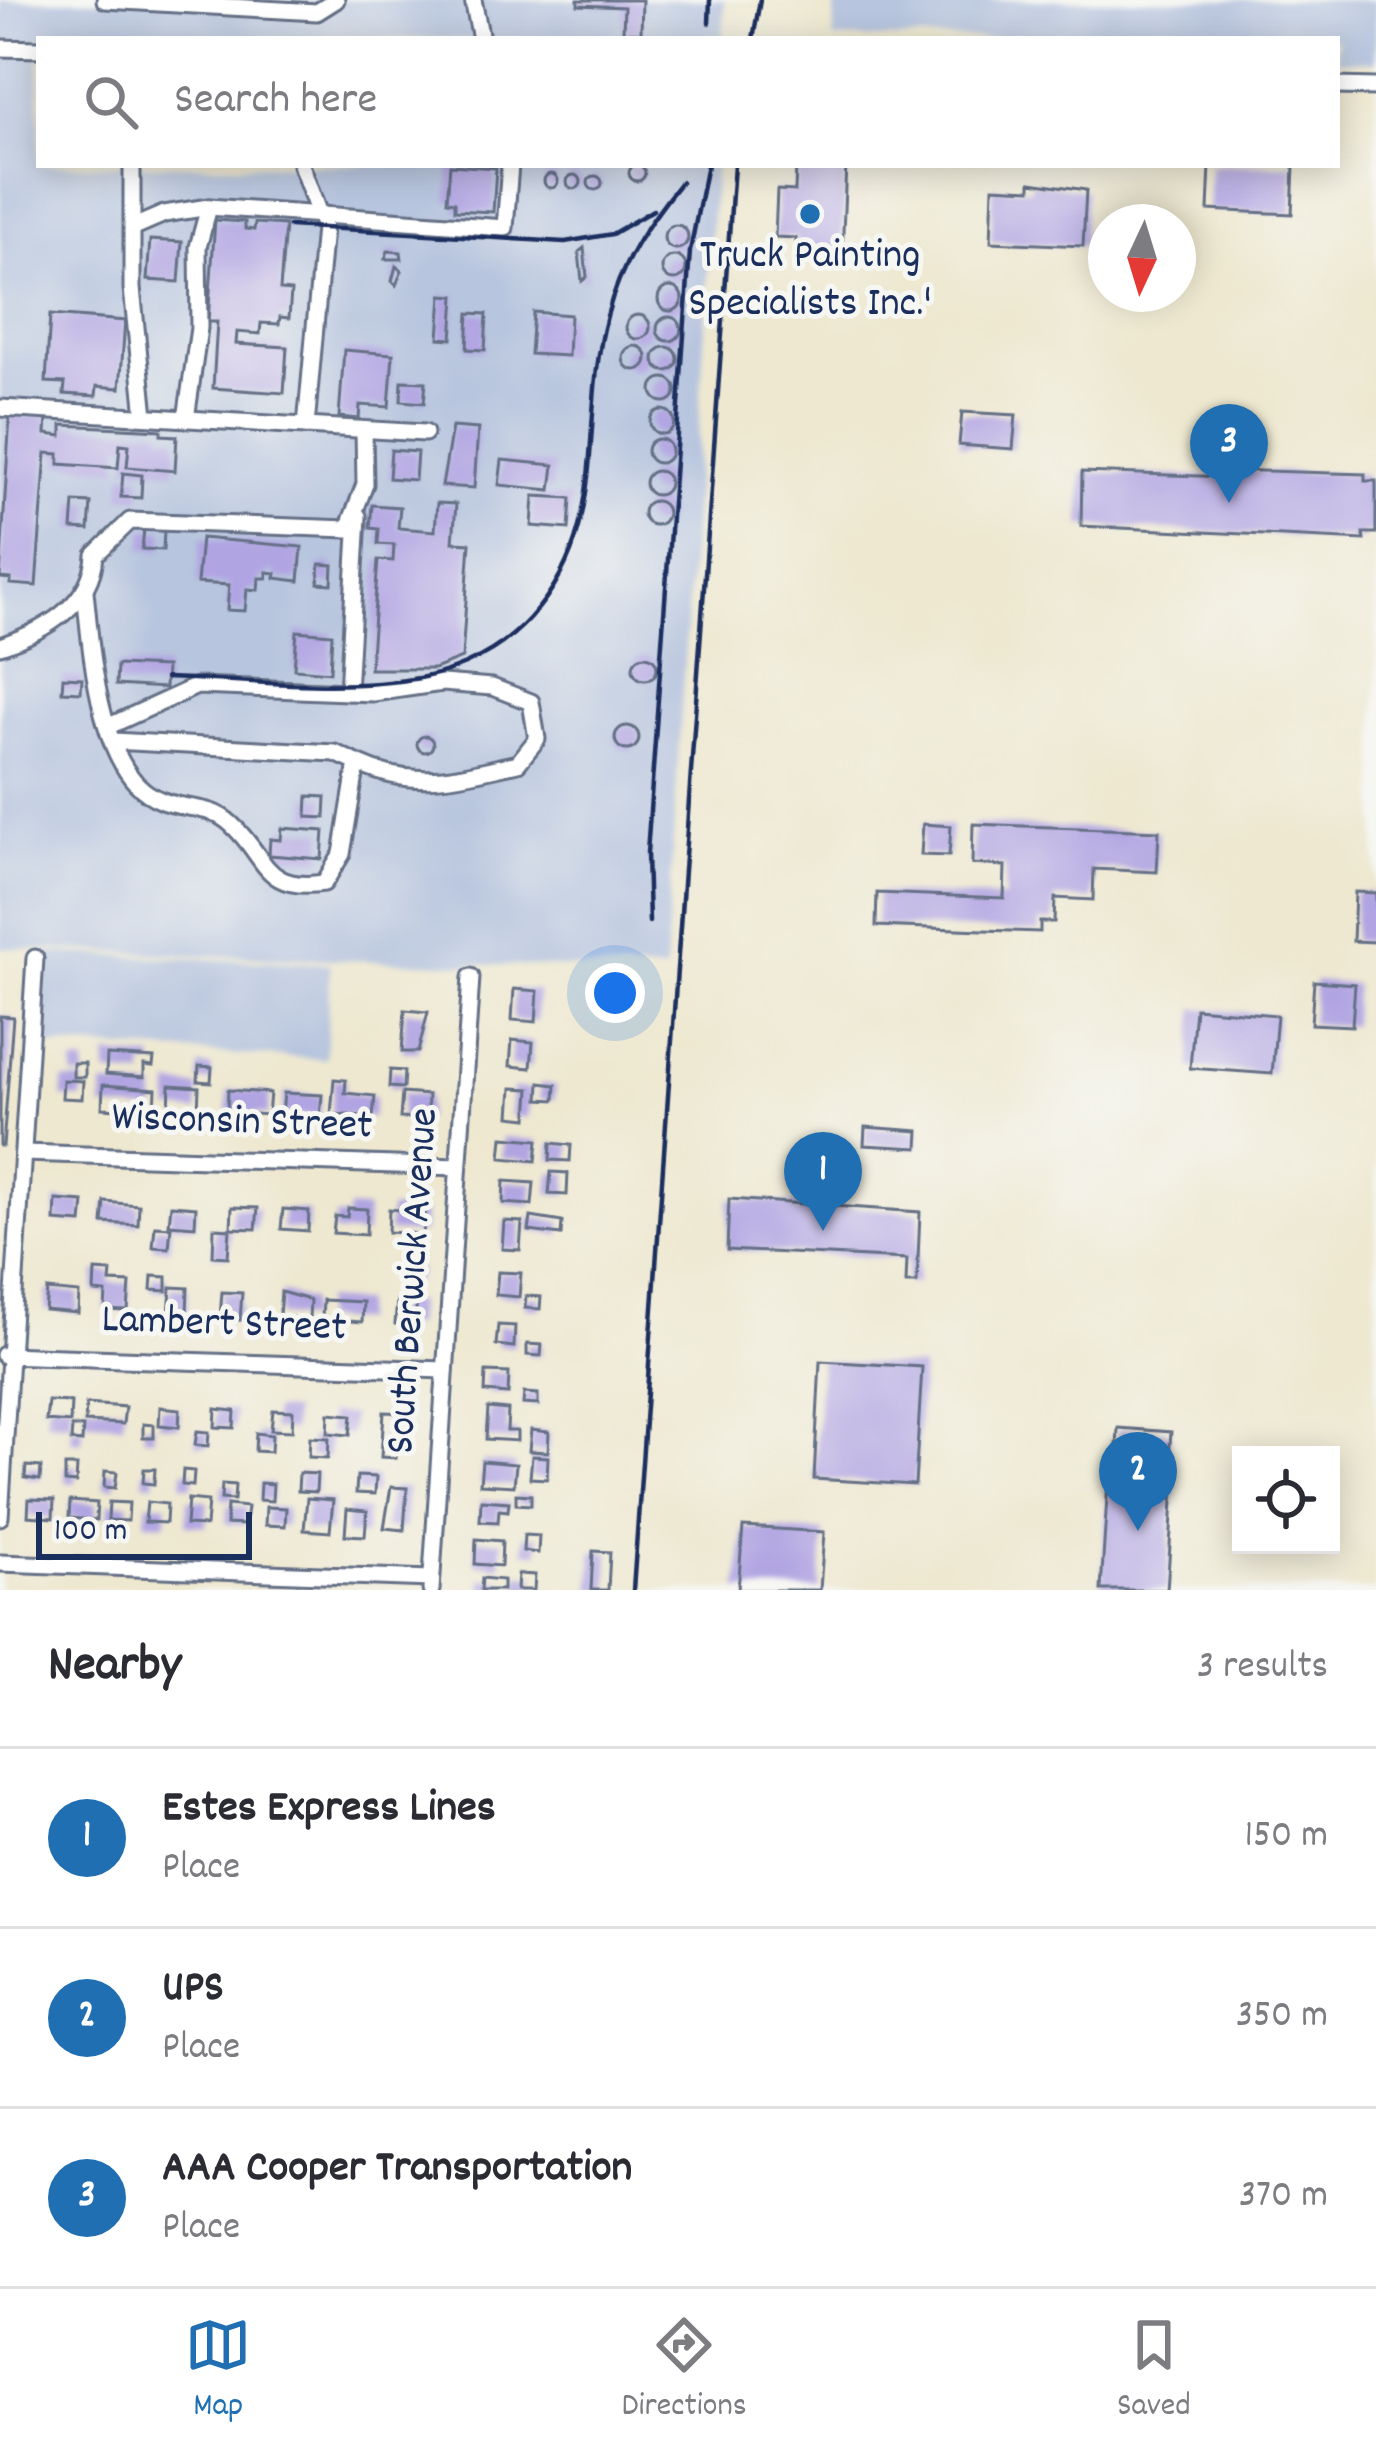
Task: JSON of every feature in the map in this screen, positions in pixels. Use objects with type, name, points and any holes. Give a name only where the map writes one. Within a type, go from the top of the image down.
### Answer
[{"type":"street","points":[[105,0],[284,12],[317,12],[336,0]]},
{"type":"street","points":[[473,0],[480,36]]},
{"type":"street","points":[[0,48],[36,49]]},
{"type":"street","points":[[1340,86],[1376,86]]},
{"type":"street","points":[[132,168],[132,288],[145,416]]},
{"type":"street","points":[[302,168],[322,214],[306,426]]},
{"type":"street","points":[[134,226],[164,214],[209,207],[505,228],[510,168]]},
{"type":"street","points":[[186,419],[199,328],[198,247],[209,207]]},
{"type":"street","points":[[0,408],[424,433]]},
{"type":"street","points":[[0,646],[68,611],[93,582],[95,555],[130,521],[348,529],[365,484],[364,430]]},
{"type":"street","points":[[348,692],[358,509]]},
{"type":"street","points":[[85,591],[94,671],[118,760],[154,797],[213,808],[237,829],[261,867],[296,887],[324,883],[342,854],[357,763]]},
{"type":"street","points":[[442,683],[492,687],[531,702],[537,739],[518,763],[432,781],[391,779],[335,753],[111,734],[197,686],[348,692],[442,683]]},
{"type":"street","points":[[0,1517],[5,1355],[35,958]]},
{"type":"street","name":"South Berwick Avenue","points":[[431,1584],[471,976]]},
{"type":"street","name":"Wisconsin Street","points":[[23,1153],[458,1168]]},
{"type":"street","name":"Lambert Street","points":[[5,1355],[445,1370]]},
{"type":"street","points":[[0,1563],[431,1584]]},
{"type":"shaded area","points":[[0,0],[725,0],[723,36],[36,36],[36,168],[715,168],[665,971],[0,948]]},
{"type":"shaded area","points":[[836,0],[1376,0],[1376,62],[1340,60],[1340,36],[833,36]]},
{"type":"shaded area","points":[[45,953],[330,964],[326,1059],[42,1045]]},
{"type":"building","points":[[578,0],[642,0],[641,33],[623,32],[624,7],[578,5]]},
{"type":"building","points":[[450,168],[496,168],[493,212],[455,210],[455,202],[447,201]]},
{"type":"building","points":[[631,168],[643,168],[643,179],[631,179]]},
{"type":"building","name":"Truck Painting Specialists Inc.'","points":[[796,168],[846,168],[842,255],[795,253],[796,238],[775,237],[777,190],[795,191]]},
{"type":"building","points":[[1210,168],[1294,168],[1292,214],[1208,210]]},
{"type":"building","points":[[551,174],[558,181],[551,188],[544,181]]},
{"type":"building","points":[[574,175],[581,182],[574,189],[567,182]]},
{"type":"building","points":[[595,176],[602,183],[595,190],[588,183]]},
{"type":"building","points":[[1031,182],[1086,190],[1083,246],[991,242],[993,187],[1031,189]]},
{"type":"building","points":[[215,220],[245,222],[245,229],[254,230],[255,223],[285,225],[280,290],[291,291],[289,318],[280,317],[279,324],[261,323],[260,334],[237,332],[236,344],[287,347],[284,393],[213,388],[217,322],[208,322]]},
{"type":"building","points":[[676,225],[688,237],[676,249],[664,237]]},
{"type":"building","points":[[150,240],[182,242],[179,282],[147,280]]},
{"type":"building","points":[[584,248],[587,277],[582,281],[579,252]]},
{"type":"building","points":[[388,251],[401,252],[402,259],[385,259]]},
{"type":"building","points":[[674,256],[686,268],[674,280],[662,268]]},
{"type":"building","points":[[396,266],[402,271],[396,285],[392,281]]},
{"type":"building","points":[[670,287],[682,299],[670,311],[658,299]]},
{"type":"building","points":[[442,295],[455,296],[452,339],[439,338]]},
{"type":"building","points":[[533,312],[570,315],[568,356],[530,354]]},
{"type":"building","points":[[469,313],[487,314],[485,350],[467,349]]},
{"type":"building","points":[[50,315],[125,321],[120,388],[97,386],[96,396],[64,394],[65,383],[46,382]]},
{"type":"building","points":[[638,315],[650,327],[638,339],[626,327]]},
{"type":"building","points":[[669,317],[681,329],[669,341],[657,329]]},
{"type":"building","points":[[635,346],[647,358],[635,370],[623,358]]},
{"type":"building","points":[[666,347],[678,359],[666,371],[654,359]]},
{"type":"building","points":[[344,350],[393,354],[389,407],[360,405],[359,419],[339,417]]},
{"type":"building","points":[[664,378],[676,390],[664,402],[652,390]]},
{"type":"building","points":[[402,381],[426,382],[424,403],[401,401]]},
{"type":"building","points":[[662,410],[674,422],[662,434],[650,422]]},
{"type":"building","points":[[962,412],[1016,415],[1013,449],[959,445]]},
{"type":"building","points":[[10,415],[47,418],[46,434],[62,436],[62,425],[161,430],[161,435],[177,436],[175,471],[127,467],[129,445],[120,444],[118,468],[59,464],[59,454],[46,453],[36,586],[10,584],[11,579],[0,578]]},
{"type":"building","points":[[452,427],[478,429],[474,488],[442,486]]},
{"type":"building","points":[[659,439],[671,451],[659,463],[647,451]]},
{"type":"building","points":[[391,450],[417,452],[415,480],[389,478]]},
{"type":"building","points":[[502,460],[554,465],[551,490],[499,485]]},
{"type":"building","points":[[1227,470],[1365,474],[1365,481],[1376,481],[1376,533],[1363,533],[1364,540],[1081,526],[1082,472],[1227,477]]},
{"type":"building","points":[[657,471],[669,483],[657,495],[645,483]]},
{"type":"building","points":[[123,473],[142,475],[141,498],[121,497]]},
{"type":"building","points":[[534,496],[571,498],[569,529],[532,526]]},
{"type":"building","points":[[655,501],[667,513],[655,525],[643,513]]},
{"type":"building","points":[[74,502],[91,503],[89,530],[72,529]]},
{"type":"building","points":[[437,503],[456,504],[453,542],[470,543],[462,658],[434,669],[370,669],[378,560],[393,561],[394,545],[378,544],[379,529],[370,528],[372,505],[400,507],[398,528],[435,531]]},
{"type":"building","points":[[144,529],[164,531],[163,550],[142,549]]},
{"type":"building","points":[[201,538],[302,547],[299,581],[275,578],[276,573],[267,572],[267,578],[259,578],[258,590],[247,589],[245,611],[227,610],[229,585],[197,583]]},
{"type":"building","points":[[320,564],[333,565],[332,584],[318,583]]},
{"type":"building","points":[[297,631],[332,634],[330,672],[294,669]]},
{"type":"building","points":[[645,656],[657,668],[645,680],[633,668]]},
{"type":"building","points":[[117,665],[166,667],[165,688],[116,685]]},
{"type":"building","points":[[63,677],[82,678],[81,692],[62,691]]},
{"type":"building","points":[[627,726],[639,738],[627,750],[615,738]]},
{"type":"building","points":[[425,736],[433,744],[425,752],[417,744]]},
{"type":"building","points":[[308,796],[326,797],[325,818],[307,817]]},
{"type":"building","points":[[923,824],[951,826],[949,856],[921,855]]},
{"type":"building","points":[[973,824],[1159,831],[1157,872],[1094,869],[1093,900],[1055,898],[1054,922],[1040,922],[1040,932],[876,926],[877,893],[1004,898],[1005,866],[972,864]]},
{"type":"building","points":[[282,828],[324,831],[322,859],[269,855],[270,839],[281,840]]},
{"type":"building","points":[[1355,892],[1376,893],[1376,942],[1353,941]]},
{"type":"building","points":[[1314,981],[1355,984],[1352,1026],[1311,1024]]},
{"type":"building","points":[[514,989],[538,991],[536,1022],[512,1020]]},
{"type":"building","points":[[1195,1008],[1277,1015],[1272,1074],[1190,1068]]},
{"type":"building","points":[[405,1010],[428,1012],[418,1052],[402,1052]]},
{"type":"building","points":[[0,1016],[13,1017],[3,1146],[0,1146]]},
{"type":"building","points":[[512,1040],[533,1042],[531,1068],[510,1066]]},
{"type":"building","points":[[107,1055],[154,1058],[153,1066],[144,1065],[144,1077],[106,1074]]},
{"type":"building","points":[[73,1063],[85,1063],[85,1077],[73,1077]]},
{"type":"building","points":[[199,1066],[212,1067],[211,1082],[198,1081]]},
{"type":"building","points":[[390,1070],[404,1071],[403,1088],[389,1087]]},
{"type":"building","points":[[334,1079],[346,1080],[345,1093],[375,1096],[373,1117],[331,1114]]},
{"type":"building","points":[[63,1080],[83,1081],[82,1099],[62,1098]]},
{"type":"building","points":[[540,1083],[556,1085],[555,1100],[539,1099]]},
{"type":"building","points":[[103,1085],[156,1089],[155,1111],[102,1108]]},
{"type":"building","points":[[170,1085],[199,1087],[198,1112],[169,1110]]},
{"type":"building","points":[[512,1088],[530,1089],[528,1118],[510,1116]]},
{"type":"building","points":[[228,1090],[270,1093],[268,1115],[227,1112]]},
{"type":"building","points":[[284,1093],[322,1095],[320,1116],[282,1114]]},
{"type":"building","points":[[402,1093],[428,1095],[427,1119],[400,1118]]},
{"type":"building","points":[[865,1127],[919,1131],[918,1148],[864,1145]]},
{"type":"building","points":[[503,1137],[538,1140],[536,1161],[501,1158]]},
{"type":"building","points":[[551,1143],[571,1145],[570,1161],[550,1160]]},
{"type":"building","points":[[551,1172],[568,1173],[567,1195],[549,1194]]},
{"type":"building","points":[[504,1181],[534,1183],[532,1205],[503,1203]]},
{"type":"building","points":[[729,1199],[920,1212],[917,1283],[906,1283],[907,1259],[727,1250]]},
{"type":"building","points":[[56,1200],[84,1202],[82,1223],[55,1221]]},
{"type":"building","points":[[105,1202],[139,1205],[138,1225],[103,1223]]},
{"type":"building","points":[[171,1205],[196,1207],[195,1226],[169,1224]]},
{"type":"building","points":[[232,1207],[258,1208],[256,1229],[231,1228]]},
{"type":"building","points":[[348,1208],[367,1209],[366,1235],[333,1233],[335,1216],[347,1217]]},
{"type":"building","points":[[283,1209],[309,1211],[308,1231],[281,1229]]},
{"type":"building","points":[[389,1209],[425,1212],[423,1234],[388,1232]]},
{"type":"building","points":[[531,1217],[562,1222],[561,1235],[529,1231]]},
{"type":"building","points":[[504,1221],[522,1222],[520,1250],[502,1249]]},
{"type":"building","points":[[155,1226],[171,1227],[169,1248],[153,1247]]},
{"type":"building","points":[[214,1228],[230,1229],[228,1257],[213,1256]]},
{"type":"building","points":[[403,1268],[420,1268],[415,1283],[402,1283]]},
{"type":"building","points":[[95,1271],[111,1272],[110,1282],[130,1283],[128,1311],[105,1310],[106,1293],[94,1292]]},
{"type":"building","points":[[498,1272],[521,1273],[519,1297],[496,1295]]},
{"type":"building","points":[[152,1276],[167,1277],[167,1291],[151,1290]]},
{"type":"building","points":[[171,1287],[188,1288],[187,1313],[179,1317],[169,1316]]},
{"type":"building","points":[[47,1290],[79,1293],[78,1313],[45,1310]]},
{"type":"building","points":[[222,1292],[242,1293],[240,1320],[220,1318]]},
{"type":"building","points":[[281,1292],[310,1300],[309,1319],[279,1316]]},
{"type":"building","points":[[526,1296],[541,1297],[540,1309],[525,1308]]},
{"type":"building","points":[[323,1300],[363,1302],[362,1322],[322,1319]]},
{"type":"building","points":[[397,1300],[417,1302],[414,1326],[395,1324]]},
{"type":"building","points":[[498,1325],[515,1326],[514,1347],[496,1345]]},
{"type":"building","points":[[527,1344],[542,1345],[541,1356],[527,1355]]},
{"type":"building","points":[[820,1361],[922,1367],[915,1485],[814,1479]]},
{"type":"building","points":[[486,1372],[509,1373],[508,1394],[485,1392]]},
{"type":"building","points":[[524,1393],[538,1394],[538,1405],[523,1404]]},
{"type":"building","points":[[48,1401],[71,1402],[70,1423],[46,1421]]},
{"type":"building","points":[[86,1404],[125,1407],[123,1424],[85,1422]]},
{"type":"building","points":[[160,1407],[180,1409],[179,1427],[159,1425]]},
{"type":"building","points":[[488,1408],[508,1410],[507,1431],[517,1431],[517,1441],[486,1439]]},
{"type":"building","points":[[216,1409],[235,1411],[234,1428],[215,1427]]},
{"type":"building","points":[[273,1410],[293,1411],[292,1431],[271,1430]]},
{"type":"building","points":[[384,1412],[405,1413],[396,1458],[381,1457]]},
{"type":"building","points":[[329,1413],[352,1415],[350,1435],[328,1433]]},
{"type":"building","points":[[143,1424],[154,1425],[154,1438],[143,1438]]},
{"type":"building","points":[[72,1427],[83,1427],[82,1442],[71,1441]]},
{"type":"building","points":[[1118,1428],[1171,1432],[1168,1471],[1175,1471],[1167,1590],[1101,1590],[1109,1466],[1116,1467]]},
{"type":"building","points":[[531,1430],[549,1432],[548,1452],[529,1451]]},
{"type":"building","points":[[197,1431],[209,1432],[208,1446],[195,1445]]},
{"type":"building","points":[[256,1433],[272,1435],[271,1452],[255,1451]]},
{"type":"building","points":[[310,1437],[329,1438],[328,1458],[309,1457]]},
{"type":"building","points":[[532,1456],[548,1457],[547,1479],[530,1478]]},
{"type":"building","points":[[482,1461],[516,1464],[514,1486],[480,1484]]},
{"type":"building","points":[[26,1466],[41,1467],[40,1480],[25,1478]]},
{"type":"building","points":[[65,1466],[77,1466],[76,1483],[65,1482]]},
{"type":"building","points":[[144,1469],[155,1469],[154,1484],[143,1483]]},
{"type":"building","points":[[183,1470],[194,1471],[193,1486],[182,1485]]},
{"type":"building","points":[[105,1471],[117,1472],[115,1488],[104,1487]]},
{"type":"building","points":[[299,1473],[317,1474],[316,1492],[298,1491]]},
{"type":"building","points":[[357,1476],[376,1477],[375,1494],[356,1493]]},
{"type":"building","points":[[260,1483],[273,1484],[272,1501],[259,1500]]},
{"type":"building","points":[[222,1484],[235,1485],[234,1500],[221,1499]]},
{"type":"building","points":[[391,1487],[407,1488],[404,1530],[384,1528]]},
{"type":"building","points":[[516,1494],[531,1495],[531,1505],[516,1504]]},
{"type":"building","points":[[307,1498],[333,1500],[330,1532],[304,1530]]},
{"type":"building","points":[[29,1499],[54,1500],[53,1518],[28,1516]]},
{"type":"building","points":[[188,1499],[208,1501],[206,1526],[186,1525]]},
{"type":"building","points":[[481,1500],[509,1502],[508,1511],[499,1510],[498,1522],[480,1521]]},
{"type":"building","points":[[70,1501],[97,1503],[96,1520],[69,1518]]},
{"type":"building","points":[[109,1502],[129,1503],[128,1521],[108,1520]]},
{"type":"building","points":[[147,1502],[167,1504],[166,1523],[145,1522]]},
{"type":"building","points":[[227,1505],[247,1507],[245,1525],[226,1524]]},
{"type":"building","points":[[266,1507],[286,1508],[285,1526],[265,1525]]},
{"type":"building","points":[[347,1509],[367,1511],[365,1536],[345,1535]]},
{"type":"building","points":[[743,1527],[824,1532],[820,1590],[738,1590]]},
{"type":"building","points":[[524,1535],[539,1536],[538,1553],[523,1551]]},
{"type":"building","points":[[476,1539],[502,1541],[501,1566],[475,1564]]},
{"type":"building","points":[[593,1551],[610,1552],[608,1590],[591,1590]]},
{"type":"building","points":[[518,1574],[535,1575],[534,1590],[517,1590]]},
{"type":"building","points":[[482,1578],[503,1580],[503,1590],[481,1590]]},
{"type":"railway","points":[[709,23],[710,0]]},
{"type":"railway","points":[[754,36],[760,0]]},
{"type":"railway","points":[[649,922],[647,853],[690,251],[706,168]]},
{"type":"railway","points":[[633,1590],[734,168]]},
{"type":"railway","points":[[166,678],[326,685],[420,678],[480,657],[519,629],[556,583],[573,548],[583,511],[599,356],[619,279],[636,245],[681,182]]},
{"type":"railway","points":[[289,226],[565,242],[612,234],[653,210]]},
{"type":"place","name":"Truck Painting Specialists Inc.'","points":[[810,214]]},
{"type":"place","name":"AAA Cooper Transportation","points":[[1229,503]]},
{"type":"place","name":"Estes Express Lines","points":[[823,1231]]},
{"type":"place","name":"UPS","points":[[1138,1531]]}]
